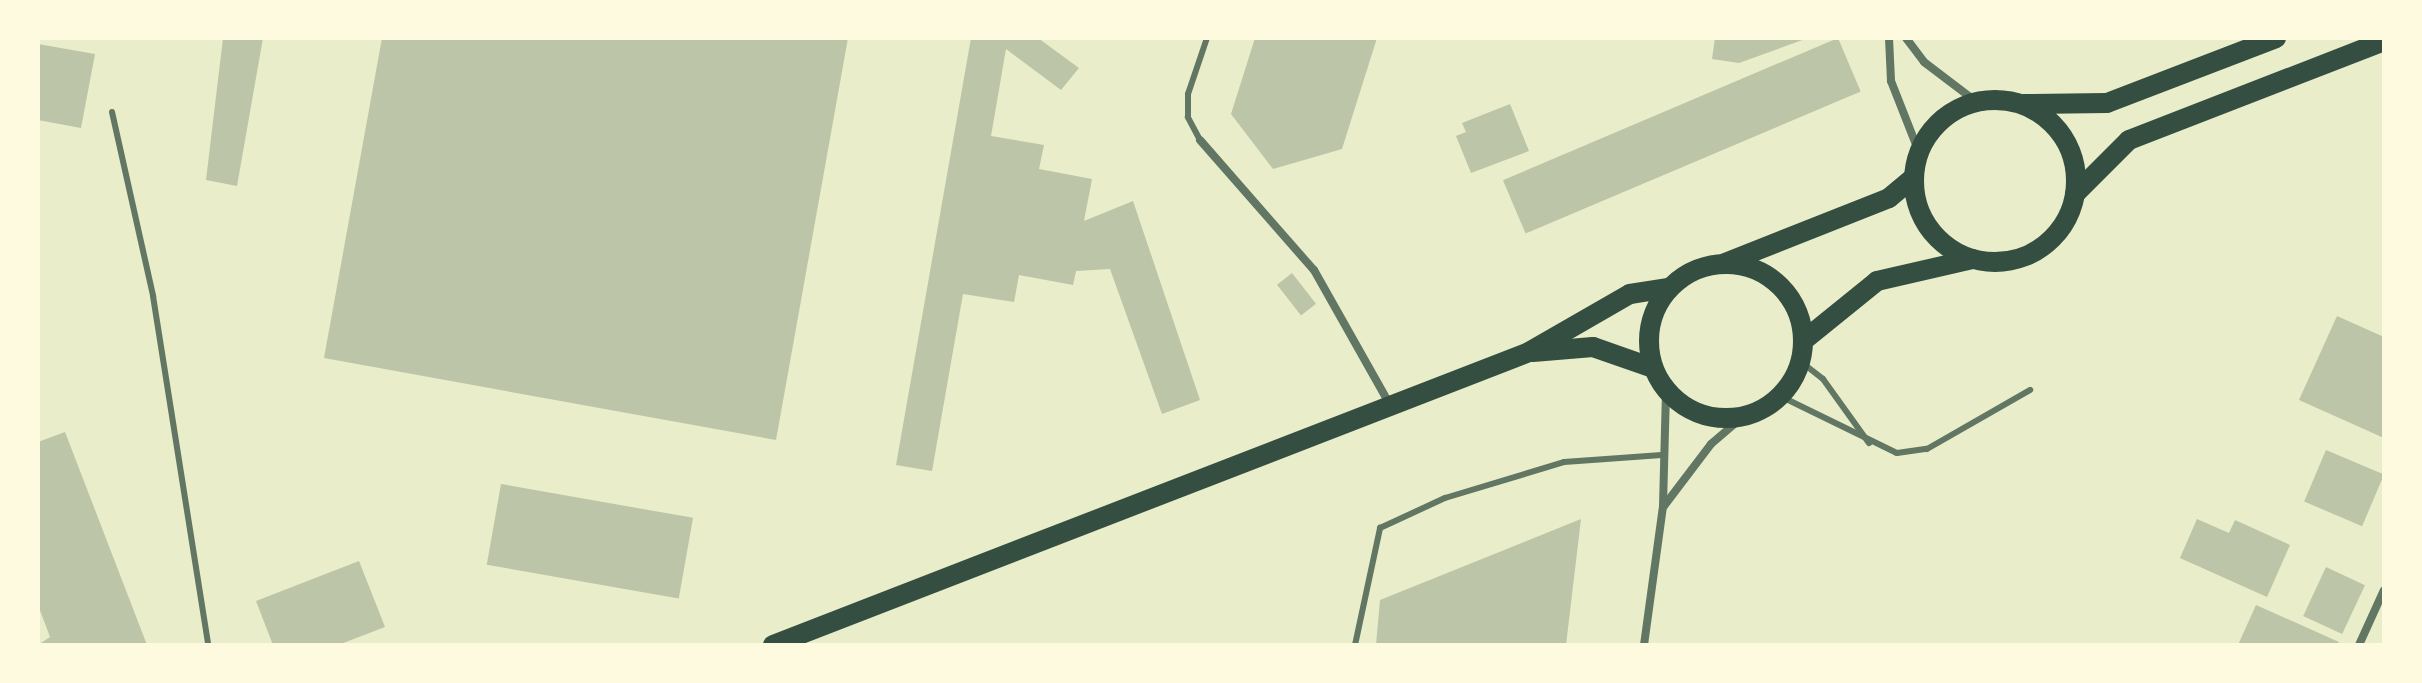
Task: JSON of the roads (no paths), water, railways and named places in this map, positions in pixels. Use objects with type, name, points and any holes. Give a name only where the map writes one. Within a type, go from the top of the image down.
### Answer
[{"type":"main road","points":[[1973,259],[1929,229],[1913,178],[1919,152],[1944,118],[1978,103],[2107,103],[2276,38]]},
{"type":"main road","points":[[1669,288],[1649,325],[1653,368],[1666,389],[1701,414],[1745,415],[1780,396],[1802,351],[1877,281],[1973,259],[2027,256],[2050,241],[2075,194],[2129,140],[2384,41]]},
{"type":"main road","points":[[2017,103],[2066,141],[2075,194]]},
{"type":"main road","points":[[773,645],[1529,352],[1630,294],[1669,288],[1889,198],[1913,178]]},
{"type":"main road","points":[[1724,263],[1780,285],[1802,351]]},
{"type":"main road","points":[[1529,352],[1593,347],[1653,368]]},
{"type":"street","points":[[1889,38],[1891,81],[1919,152]]},
{"type":"street","points":[[1906,38],[1924,62],[1978,103]]},
{"type":"street","points":[[1200,140],[1314,270],[1391,406]]},
{"type":"street","points":[[1644,645],[1663,506],[1666,389]]},
{"type":"street","points":[[1663,506],[1711,444],[1745,415]]},
{"type":"street","points":[[2359,645],[2384,590]]},
{"type":"lane","points":[[1200,140],[1188,117],[1188,94],[1207,38]]},
{"type":"lane","points":[[112,112],[153,296],[208,645]]},
{"type":"lane","points":[[1802,351],[1871,446]]},
{"type":"lane","points":[[1780,396],[1871,446],[1927,449],[2030,390]]},
{"type":"lane","points":[[1355,645],[1380,528],[1445,498],[1564,462],[1662,455]]}]
